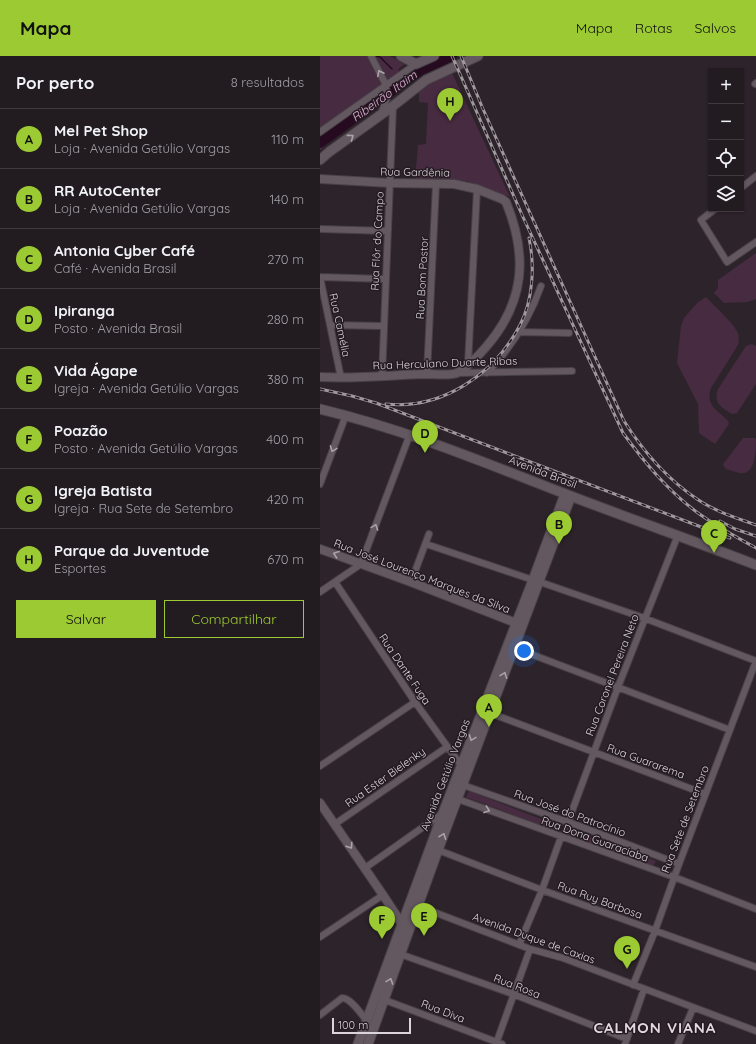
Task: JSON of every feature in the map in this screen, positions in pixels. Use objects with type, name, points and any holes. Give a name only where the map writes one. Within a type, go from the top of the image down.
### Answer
[{"type":"main road","points":[[400,56],[416,64],[434,56]]},
{"type":"main road","points":[[320,160],[426,80],[478,56]]},
{"type":"main road","name":"Avenida Brasil","points":[[320,409],[410,434],[756,565]]},
{"type":"main road","name":"Avenida Getúlio Vargas","points":[[464,769],[490,713],[515,648],[536,581],[568,495]]},
{"type":"main road","name":"Avenida Getúlio Vargas","points":[[358,1044],[367,1021],[380,998],[400,954],[438,850],[454,798],[516,623],[536,581]]},
{"type":"main road","points":[[515,648],[514,644],[519,629],[516,623]]},
{"type":"main road","name":"Avenida Getúlio Vargas","points":[[368,1044],[402,924],[443,813],[454,798]]},
{"type":"street","points":[[371,56],[386,87],[387,98],[380,115]]},
{"type":"street","points":[[320,132],[386,87],[416,64]]},
{"type":"street","name":"Rua Flôr do Campo","points":[[382,377],[393,106]]},
{"type":"street","points":[[744,186],[756,176]]},
{"type":"street","name":"Rua Gardênia","points":[[320,179],[390,183],[454,184],[477,189],[502,198],[506,202],[517,235],[520,251],[519,281],[514,300],[506,319],[482,352],[468,364]]},
{"type":"street","name":"Rua Bom Pastor","points":[[427,374],[436,184]]},
{"type":"street","points":[[456,373],[468,364],[477,189]]},
{"type":"street","points":[[710,212],[701,220],[727,262],[756,242]]},
{"type":"street","points":[[320,229],[388,231]]},
{"type":"street","points":[[320,277],[386,279]]},
{"type":"street","name":"Rua Camélia","points":[[320,277],[341,378]]},
{"type":"street","points":[[487,373],[520,332],[531,311],[541,286]]},
{"type":"street","points":[[330,325],[383,326]]},
{"type":"street","points":[[520,332],[569,333]]},
{"type":"street","name":"Rua Herculano Duarte Ribas","points":[[320,377],[341,378],[456,373],[572,371]]},
{"type":"street","points":[[320,483],[346,415]]},
{"type":"street","points":[[320,592],[361,564],[410,434]]},
{"type":"street","points":[[411,582],[429,534]]},
{"type":"street","name":"Rua Coronel Pereira Neto","points":[[568,822],[644,618],[678,535]]},
{"type":"street","points":[[426,544],[644,618],[756,661]]},
{"type":"street","name":"Rua José Lourenço Marques da Silva","points":[[320,549],[411,582],[516,623]]},
{"type":"street","name":"Rua Dante Fuga","points":[[335,582],[415,702],[464,769]]},
{"type":"street","points":[[515,648],[730,730]]},
{"type":"street","name":"Rua Sete de Setembro","points":[[633,985],[655,931],[756,661]]},
{"type":"street","points":[[320,766],[415,702]]},
{"type":"street","name":"Rua Guararema","points":[[490,713],[705,794]]},
{"type":"street","name":"Rua Ester Bielenky","points":[[336,824],[447,747]]},
{"type":"street","name":"Rua José do Patrocínio","points":[[459,784],[568,822],[679,864]]},
{"type":"street","name":"Rua Dona Guaraciaba","points":[[454,798],[674,877],[756,909]]},
{"type":"street","points":[[320,803],[336,824],[402,924]]},
{"type":"street","points":[[365,868],[443,813]]},
{"type":"street","points":[[520,945],[561,837]]},
{"type":"street","name":"Rua Ruy Barbosa","points":[[438,850],[542,890],[756,967]]},
{"type":"street","points":[[320,936],[383,895]]},
{"type":"street","points":[[392,908],[408,909],[418,906]]},
{"type":"street","name":"Avenida Duque de Caxias","points":[[418,906],[530,949],[563,958],[756,1031]]},
{"type":"street","points":[[498,1043],[513,994],[530,949]]},
{"type":"street","name":"Rua Rosa","points":[[400,954],[513,994],[626,1041]]},
{"type":"street","points":[[626,1041],[644,989]]},
{"type":"street","points":[[320,1015],[342,998],[345,998],[349,1000],[367,1021]]},
{"type":"street","name":"Rua Diva","points":[[380,998],[498,1043]]},
{"type":"street","points":[[678,1044],[693,1008]]},
{"type":"shaded area","points":[[320,56],[390,56],[405,64],[398,69],[403,76],[320,135]]},
{"type":"shaded area","points":[[451,71],[510,197],[467,181],[415,180],[418,145],[426,144],[428,103],[419,102],[419,88]]},
{"type":"shaded area","points":[[418,76],[419,78],[332,139],[320,150],[320,146],[328,139]]},
{"type":"shaded area","points":[[756,253],[756,299],[747,302],[724,303],[714,293],[718,288],[718,280]]},
{"type":"shaded area","points":[[706,297],[732,324],[738,333],[739,338],[738,345],[711,388],[711,403],[729,424],[715,444],[699,433],[698,404],[677,363],[681,326],[684,318],[697,303]]},
{"type":"shaded area","points":[[752,344],[756,346],[756,384],[737,413],[732,414],[721,407],[717,401],[718,389],[746,346]]},
{"type":"shaded area","points":[[743,438],[756,439],[756,448],[751,468],[744,473],[726,469],[723,465],[724,463]]},
{"type":"shaded area","points":[[469,791],[554,824],[552,829],[466,797]]},
{"type":"shaded area","points":[[564,825],[576,830],[574,838],[561,832]]},
{"type":"shaded area","points":[[584,834],[656,861],[653,866],[581,840]]},
{"type":"waterway","points":[[376,56],[380,57],[392,69]]},
{"type":"waterway","name":"Ribeirão Itaim","points":[[320,143],[421,70],[452,56]]},
{"type":"railway","points":[[452,56],[523,217],[623,433],[667,486],[687,504],[712,522],[756,548]]},
{"type":"railway","points":[[461,56],[483,109],[624,421],[656,464],[686,491],[711,507],[756,525]]},
{"type":"railway","points":[[386,404],[407,404],[427,401],[446,395],[465,385],[496,359],[509,343],[520,325],[528,305],[532,283],[532,260],[529,238]]},
{"type":"railway","points":[[320,389],[376,403],[730,538]]},
{"type":"railway","points":[[720,521],[735,529],[756,536]]},
{"type":"place","name":"Parque da Juventude","points":[[450,121]]},
{"type":"place","name":"Ipiranga","points":[[425,453]]},
{"type":"place","name":"RR AutoCenter","points":[[559,544]]},
{"type":"place","name":"Antonia Cyber Café","points":[[714,553]]},
{"type":"place","name":"Mel Pet Shop","points":[[489,727]]},
{"type":"place","name":"Vida Ágape","points":[[424,936]]},
{"type":"place","name":"Poazão","points":[[382,939]]},
{"type":"place","name":"Igreja Batista","points":[[627,969]]},
{"type":"district","name":"CALMON VIANA","points":[[655,1027]]}]
